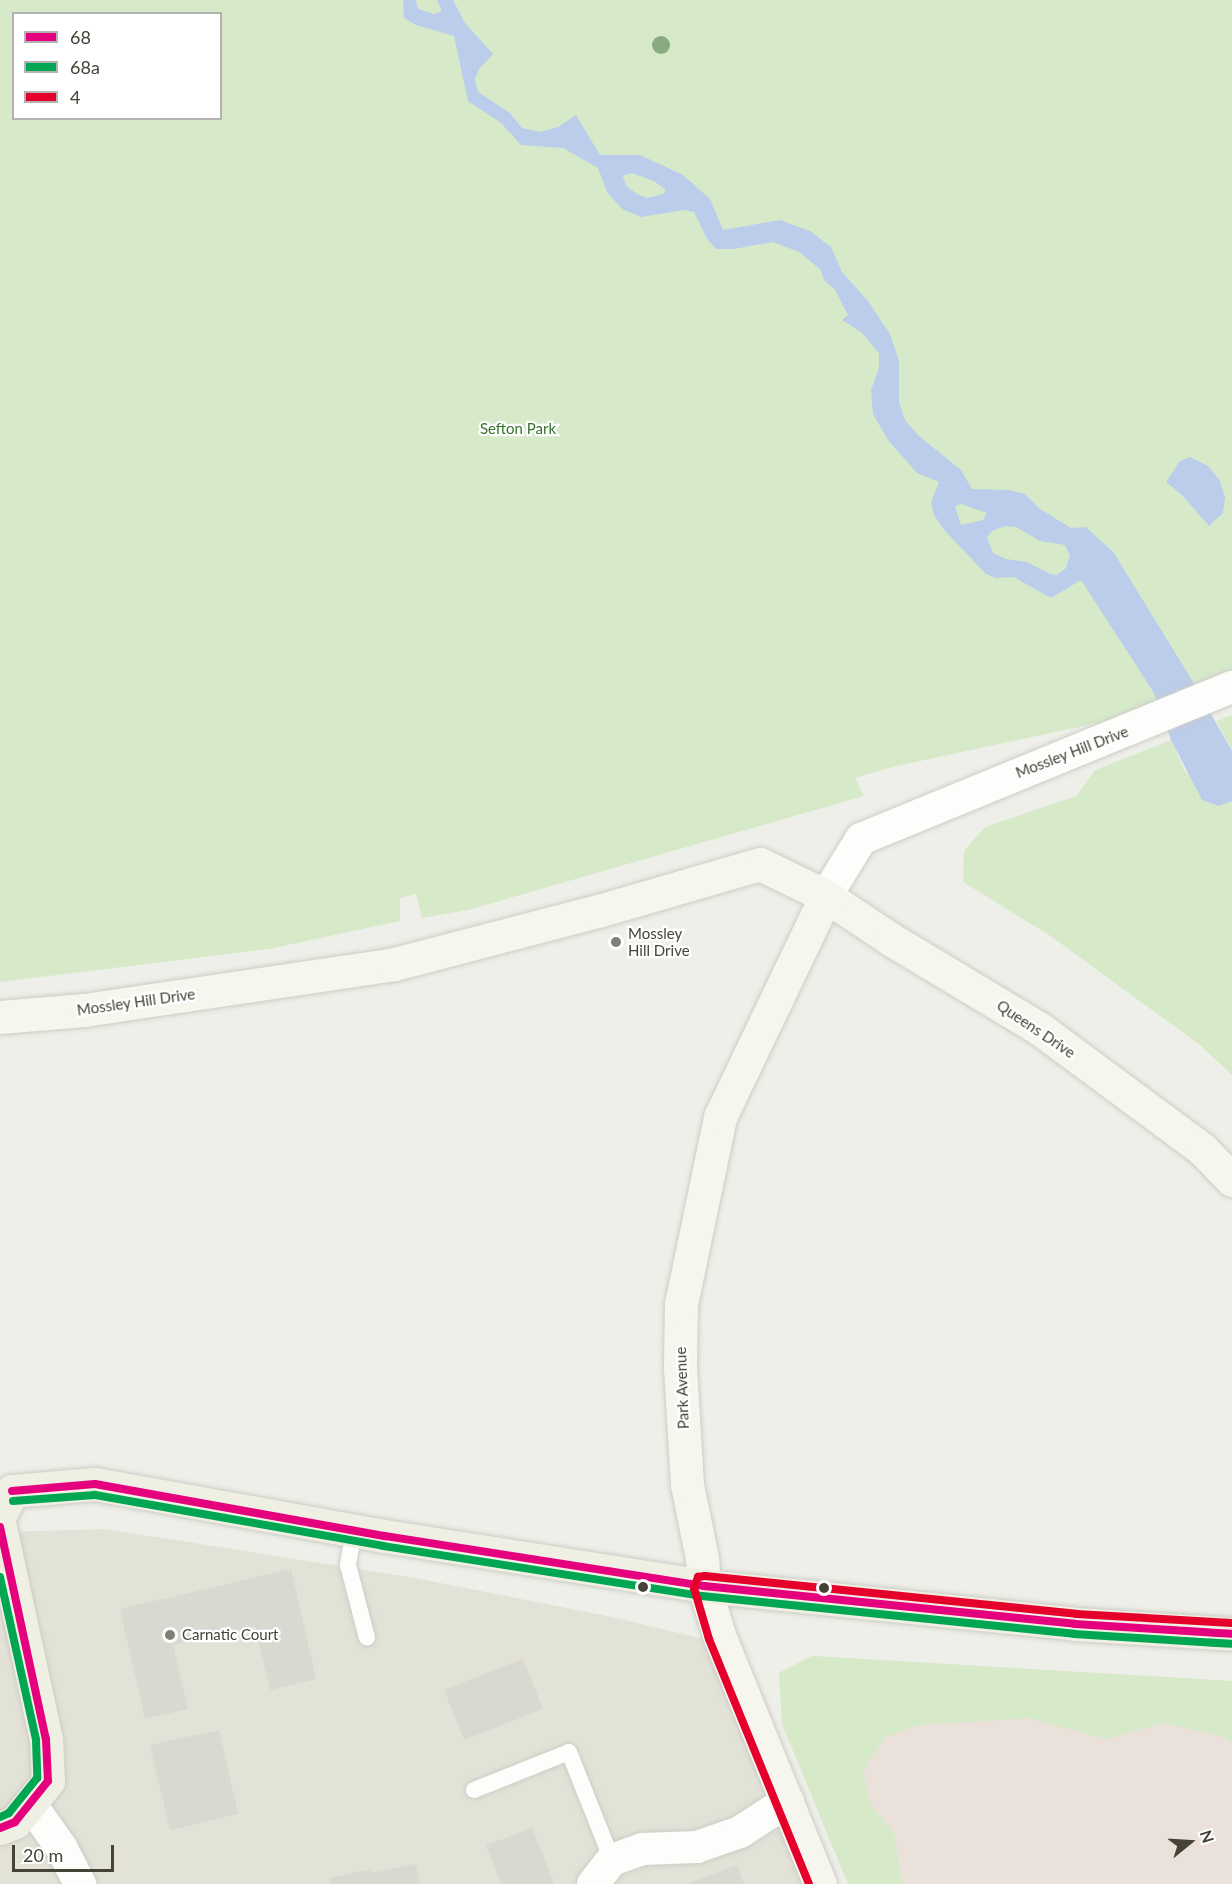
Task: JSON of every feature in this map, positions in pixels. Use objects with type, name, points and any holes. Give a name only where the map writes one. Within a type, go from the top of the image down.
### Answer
[{"type":"main road","points":[[4,1497],[95,1484],[354,1530],[704,1586],[1075,1624],[1232,1634]]},
{"type":"main road","points":[[0,1527],[46,1739],[48,1781],[31,1805],[15,1822],[0,1828]]},
{"type":"street","name":"Mossley Hill Drive","points":[[0,1017],[84,1010],[394,964],[598,911],[760,864],[826,896],[861,839],[1232,687]]},
{"type":"street","name":"Queens Drive","points":[[826,896],[1040,1029],[1202,1149],[1232,1180]]},
{"type":"street","name":"Park Avenue","points":[[820,1884],[719,1635],[704,1586],[702,1558],[687,1485],[680,1367],[681,1304],[720,1117],[826,896]]},
{"type":"street","points":[[602,1872],[643,1849],[697,1846],[740,1832],[788,1801]]},
{"type":"street","points":[[31,1805],[61,1846],[80,1884]]},
{"type":"lane","points":[[354,1530],[348,1565],[367,1638]]},
{"type":"lane","points":[[474,1790],[568,1752],[602,1872]]},
{"type":"shaded area","points":[[105,1529],[415,1578],[612,1617],[712,1641],[805,1884],[0,1884],[0,1532]]},
{"type":"shaded area","points":[[812,1656],[1232,1681],[1232,1884],[848,1884],[782,1724],[779,1673]]},
{"type":"green space","name":"Sefton Park","points":[[0,0],[1232,0],[1232,670],[1116,719],[897,766],[855,778],[864,796],[468,910],[422,918],[416,894],[400,898],[400,921],[269,949],[0,982]]},
{"type":"green space","points":[[1232,715],[1232,751],[1216,721]]},
{"type":"green space","points":[[1171,740],[1185,771],[1219,806],[1232,801],[1232,1075],[1200,1045],[1049,935],[963,882],[964,851],[985,827],[1076,796],[1095,770]]},
{"type":"green space","points":[[812,1656],[1232,1681],[1232,1744],[1223,1736],[1163,1723],[1106,1739],[1028,1718],[919,1725],[885,1737],[863,1771],[870,1803],[894,1833],[902,1884],[848,1884],[782,1724],[779,1673]]},
{"type":"water","points":[[403,0],[416,0],[418,9],[434,14],[442,11],[437,0],[453,0],[465,23],[493,54],[479,69],[475,79],[478,92],[510,113],[522,128],[540,132],[558,127],[576,115],[600,155],[640,155],[683,175],[710,199],[723,230],[780,220],[810,231],[831,247],[842,272],[868,301],[890,334],[899,361],[899,402],[905,420],[919,436],[961,470],[972,489],[1009,490],[1025,494],[1040,509],[1071,528],[1086,527],[1114,553],[1190,677],[1232,751],[1232,801],[1219,806],[1202,800],[1171,740],[1154,693],[1081,580],[1051,598],[1014,577],[996,578],[986,574],[945,531],[934,515],[931,502],[939,482],[917,473],[888,440],[873,414],[871,390],[879,368],[879,353],[861,332],[842,320],[848,315],[835,290],[824,280],[820,269],[799,252],[773,242],[734,249],[716,249],[707,239],[694,212],[684,210],[641,217],[622,209],[607,192],[598,168],[563,148],[521,145],[501,123],[468,101],[454,36],[416,25],[404,18]],"holes":[[[632,173],[654,181],[666,190],[663,194],[647,198],[637,194],[626,186],[623,176]],[[961,504],[987,513],[983,520],[961,525],[955,506]],[[1006,526],[1016,527],[1040,541],[1065,545],[1070,556],[1066,568],[1057,575],[1050,574],[1027,562],[1006,559],[993,553],[987,537],[992,531]]]},
{"type":"water","points":[[1190,457],[1208,466],[1219,479],[1225,497],[1223,513],[1209,526],[1182,495],[1166,482],[1180,461]]},
{"type":"building","name":"Carnatic Court","points":[[291,1569],[316,1679],[270,1690],[255,1626],[173,1645],[188,1709],[145,1719],[120,1609]]},
{"type":"building","points":[[523,1659],[543,1709],[464,1740],[444,1690]]},
{"type":"building","points":[[219,1730],[238,1814],[170,1830],[150,1745]]},
{"type":"building","points":[[532,1828],[554,1884],[501,1884],[486,1845]]},
{"type":"building","points":[[416,1864],[420,1884],[331,1884],[330,1878],[371,1869],[372,1873]]},
{"type":"building","points":[[737,1865],[744,1884],[688,1884]]},
{"type":"transit line","name":"68","points":[[12,1491],[95,1484],[385,1536],[704,1586],[1075,1624],[1232,1634]]},
{"type":"transit line","name":"68a","points":[[13,1501],[95,1495],[383,1546],[702,1596],[1074,1634],[1231,1644]]},
{"type":"transit line","name":"68","points":[[0,1527],[46,1739],[48,1781],[15,1822],[0,1828]]},
{"type":"transit line","name":"68a","points":[[0,1577],[36,1740],[37,1778],[9,1813],[0,1817]]},
{"type":"transit line","name":"4","points":[[809,1884],[709,1639],[694,1588],[698,1577],[1076,1614],[1232,1623]]},
{"type":"place","name":"Mossley Hill Drive","points":[[616,942]]},
{"type":"place","name":"Carnatic Court","points":[[170,1635]]}]
